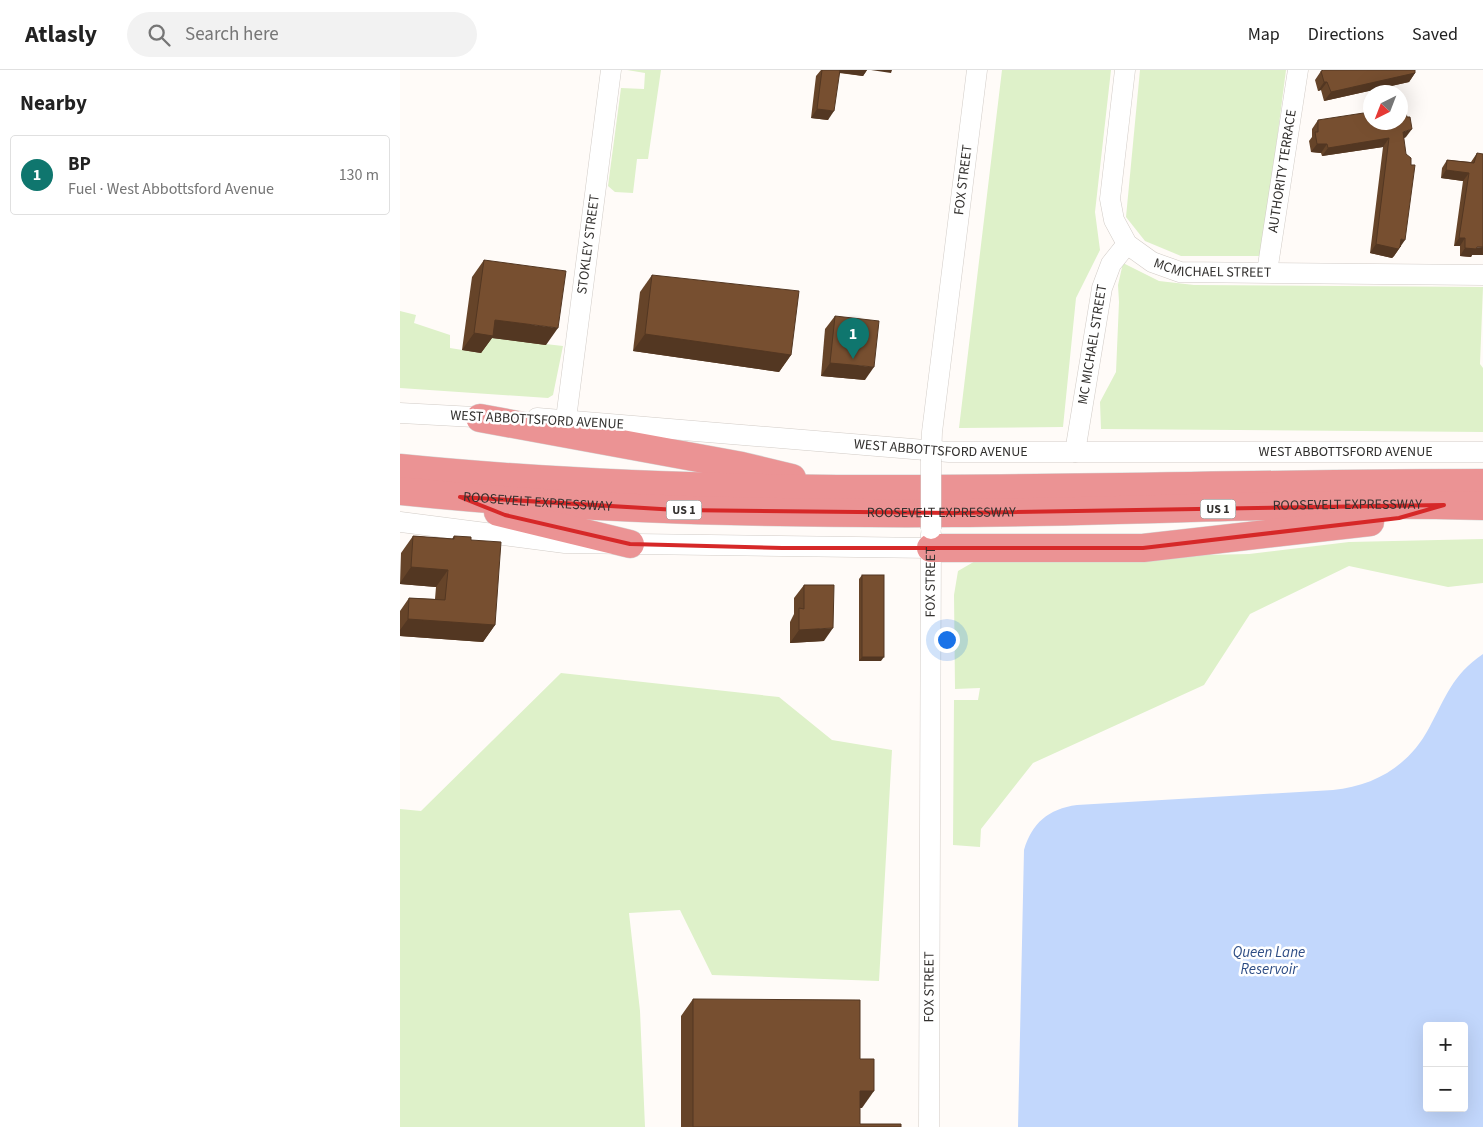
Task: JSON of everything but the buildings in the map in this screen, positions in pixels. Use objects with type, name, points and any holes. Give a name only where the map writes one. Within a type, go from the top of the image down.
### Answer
[{"type":"highway","points":[[480,418],[742,466],[842,490]]},
{"type":"highway","name":"ROOSEVELT EXPRESSWAY","points":[[400,468],[513,480],[595,484],[842,490],[1483,484]]},
{"type":"highway","name":"ROOSEVELT EXPRESSWAY","points":[[400,491],[594,507],[677,510],[944,513],[1444,505],[1483,506]]},
{"type":"highway","points":[[460,497],[505,515],[630,544]]},
{"type":"highway","points":[[931,538],[1143,548],[1399,518],[1444,505]]},
{"type":"street","name":"STOKLEY STREET","points":[[566,419],[611,70]]},
{"type":"street","name":"FOX STREET","points":[[929,1127],[932,432],[976,70]]},
{"type":"street","name":"MCMICHAEL STREET","points":[[1125,70],[1110,199],[1114,220],[1127,244],[1152,262],[1180,272],[1483,276]]},
{"type":"street","name":"AUTHORITY TERRACE","points":[[1267,272],[1298,70]]},
{"type":"street","name":"MC MICHAEL STREET","points":[[1076,452],[1102,288],[1111,264],[1127,244]]},
{"type":"street","name":"WEST ABBOTTSFORD AVENUE","points":[[400,413],[480,418],[566,419],[932,455],[1076,452],[1483,452]]},
{"type":"street","points":[[400,522],[565,543],[782,548],[931,538]]},
{"type":"highlighted area","points":[[460,497],[677,510],[953,513],[1444,505],[1399,518],[1143,548],[782,548],[630,544],[505,515]]},
{"type":"green space","points":[[627,70],[661,70],[648,159],[637,159],[633,193],[615,192],[608,186],[621,88],[644,89],[645,73]]},
{"type":"green space","points":[[1002,70],[1111,70],[1095,212],[1100,250],[1076,298],[1063,427],[959,428]]},
{"type":"green space","points":[[1140,70],[1286,70],[1262,256],[1181,256],[1145,241],[1126,217]]},
{"type":"green space","points":[[1123,263],[1159,281],[1194,285],[1483,287],[1480,364],[1483,368],[1483,432],[1101,429],[1100,402],[1116,372],[1118,285]]},
{"type":"green space","points":[[400,311],[416,315],[414,323],[450,335],[450,348],[481,353],[483,337],[563,346],[553,395],[548,398],[400,388]]},
{"type":"green space","points":[[1483,539],[1483,583],[1448,587],[1349,566],[1250,614],[1204,685],[1033,763],[981,829],[980,847],[953,845],[954,700],[978,700],[980,688],[955,689],[954,595],[958,571],[977,560],[1249,554],[1349,542]]},
{"type":"green space","points":[[561,673],[779,697],[832,740],[892,750],[879,981],[712,975],[680,910],[629,913],[640,1011],[645,1127],[400,1127],[400,809],[421,811]]},
{"type":"water","name":"Queen Lane Reservoir","points":[[1483,654],[1483,1127],[1018,1127],[1024,850],[1027,840],[1037,825],[1058,810],[1077,805],[1333,790],[1348,788],[1376,779],[1401,763],[1421,741],[1445,696],[1464,670]]},
{"type":"place","name":"BP","points":[[853,359]]}]
